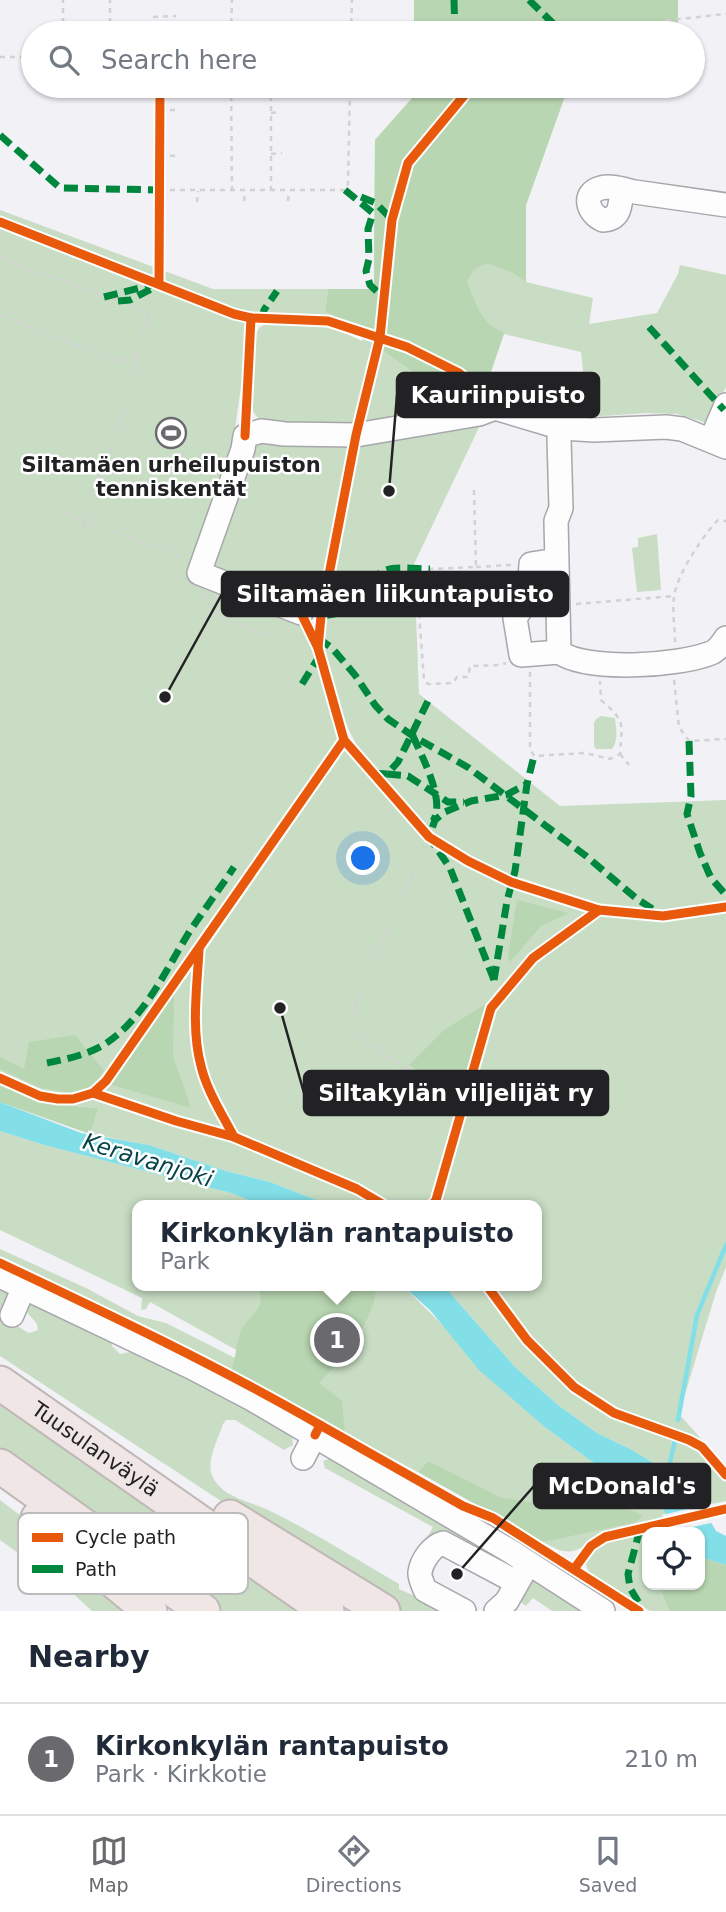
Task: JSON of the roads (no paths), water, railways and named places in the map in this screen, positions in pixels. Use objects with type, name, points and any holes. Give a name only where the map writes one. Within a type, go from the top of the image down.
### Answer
[{"type":"highway","name":"Tuusulanväylä","points":[[0,1384],[186,1513]]},
{"type":"highway","points":[[53,1420],[132,1457],[223,1513]]},
{"type":"highway","points":[[0,1466],[66,1513]]},
{"type":"highway","points":[[0,1489],[30,1513]]},
{"type":"highway","points":[[248,1528],[383,1611]]},
{"type":"highway","name":"Tuusulanväylä","points":[[248,1556],[327,1611]]},
{"type":"highway","points":[[129,1594],[150,1611]]},
{"type":"highway","points":[[179,1594],[203,1611]]},
{"type":"street","points":[[622,190],[726,205]]},
{"type":"street","points":[[301,612],[206,571],[245,436],[261,430],[285,434],[356,435],[479,414],[495,408],[562,428],[594,430],[666,427],[682,429],[719,444],[726,405]]},
{"type":"street","points":[[559,652],[556,522],[561,508],[559,438],[562,428]]},
{"type":"street","points":[[556,560],[531,564],[529,597],[515,618],[525,655],[559,652],[569,659],[600,665],[687,660],[714,653],[726,638]]},
{"type":"street","points":[[0,1276],[191,1367],[315,1435],[529,1562],[603,1611]]},
{"type":"street","points":[[12,1315],[24,1287]]},
{"type":"street","points":[[303,1458],[315,1435]]},
{"type":"street","points":[[464,1611],[425,1590],[420,1570],[437,1545],[443,1543],[506,1598],[529,1562]]},
{"type":"water","name":"Keravanjoki","points":[[0,1102],[81,1133],[149,1145],[226,1171],[270,1182],[316,1200],[248,1200],[0,1131]]},
{"type":"water","points":[[409,1291],[448,1291],[515,1367],[558,1405],[597,1433],[632,1450],[678,1478],[694,1494],[716,1531],[726,1536],[726,1565],[705,1559],[705,1527],[672,1527],[663,1509],[631,1490],[546,1428],[479,1370],[430,1310]]},
{"type":"waterway","points":[[678,1420],[697,1315],[726,1245]]},
{"type":"waterway","points":[[668,1472],[675,1440]]},
{"type":"place","name":"Siltamäen urheilupuiston tenniskentät","points":[[171,433]]},
{"type":"place","name":"Kauriinpuisto","points":[[389,491]]},
{"type":"place","name":"Siltamäen liikuntapuisto","points":[[165,697]]},
{"type":"place","name":"Siltakylän viljelijät ry","points":[[280,1008]]},
{"type":"place","name":"Kirkonkylän rantapuisto","points":[[337,1340]]},
{"type":"place","name":"McDonald's","points":[[457,1574]]}]
